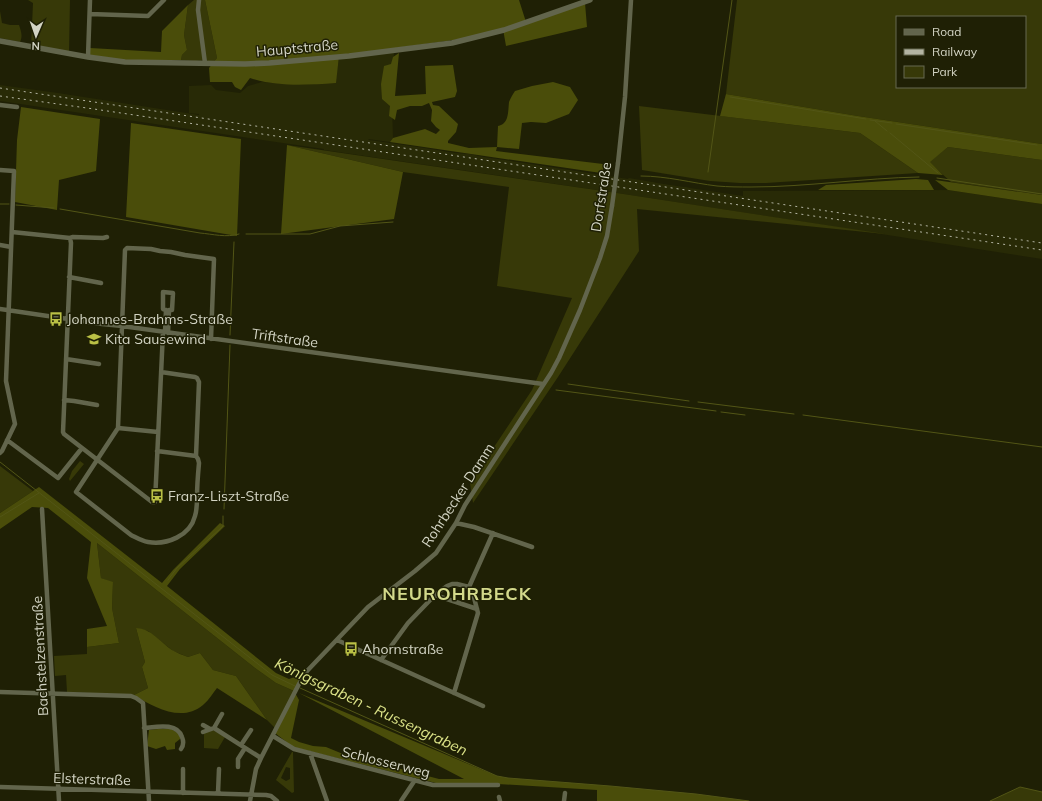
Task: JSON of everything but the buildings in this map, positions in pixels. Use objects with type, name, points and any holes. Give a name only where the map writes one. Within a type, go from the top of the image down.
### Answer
[{"type":"street","points":[[88,57],[90,0]]},
{"type":"street","points":[[90,14],[148,16],[164,0]]},
{"type":"street","points":[[199,0],[198,10],[205,63]]},
{"type":"street","name":"Hauptstraße","points":[[0,41],[125,62],[269,63],[349,56],[452,43],[504,30],[590,0]]},
{"type":"street","name":"Dorfstraße","points":[[543,384],[551,373],[562,352],[605,244],[618,163],[625,97],[631,0]]},
{"type":"street","points":[[0,105],[17,107]]},
{"type":"street","points":[[0,170],[14,170],[6,381],[15,424],[0,453]]},
{"type":"street","points":[[12,232],[70,238],[107,237]]},
{"type":"street","points":[[70,238],[64,433],[152,502],[155,502],[161,372],[168,310]]},
{"type":"street","points":[[0,245],[11,247]]},
{"type":"street","points":[[161,372],[195,377],[199,382],[196,456],[199,463],[195,517],[187,530],[172,540],[156,543],[147,542],[131,535],[76,492],[118,428],[125,250],[127,248],[152,249],[214,259],[211,339]]},
{"type":"street","points":[[69,277],[101,283]]},
{"type":"street","name":"Triftstraße","points":[[0,309],[543,384]]},
{"type":"street","points":[[66,359],[100,364]]},
{"type":"street","name":"Rohrbecker Damm","points":[[250,801],[256,769],[307,671],[368,608],[436,553],[543,384]]},
{"type":"street","points":[[64,400],[97,406]]},
{"type":"street","points":[[118,428],[158,432]]},
{"type":"street","points":[[7,440],[58,478],[82,448]]},
{"type":"street","points":[[158,450],[196,456]]},
{"type":"street","name":"Bachstelzenstraße","points":[[42,509],[59,801]]},
{"type":"street","points":[[456,523],[474,527],[532,547]]},
{"type":"street","points":[[469,587],[493,533]]},
{"type":"street","points":[[381,660],[408,623],[447,586],[458,584],[469,587],[472,590],[478,613],[454,693]]},
{"type":"street","points":[[435,596],[477,609]]},
{"type":"street","points":[[337,640],[483,706]]},
{"type":"street","points":[[0,692],[131,696],[140,700],[143,703],[149,801]]},
{"type":"street","points":[[204,732],[212,729],[222,714]]},
{"type":"street","points":[[203,725],[261,758]]},
{"type":"street","points":[[144,728],[168,726],[177,730],[181,733],[184,743],[181,749]]},
{"type":"street","points":[[238,767],[238,759],[251,730]]},
{"type":"street","name":"Schlosserweg","points":[[273,735],[294,749],[433,785],[498,785]]},
{"type":"street","points":[[310,754],[327,801]]},
{"type":"street","points":[[182,792],[183,769]]},
{"type":"street","points":[[218,793],[219,769]]},
{"type":"street","points":[[401,801],[415,780]]},
{"type":"street","name":"Elsterstraße","points":[[0,787],[251,794],[271,796],[277,801]]},
{"type":"street","points":[[564,801],[565,793]]},
{"type":"shaded area","points":[[205,0],[519,0],[526,22],[585,3],[587,27],[506,46],[503,29],[461,39],[339,56],[336,83],[303,85],[282,84],[250,78],[241,90],[235,87],[232,82],[210,82],[209,68],[217,58]]},
{"type":"shaded area","points":[[188,5],[184,35],[187,50],[182,55],[181,60],[124,60],[89,55],[90,48],[161,52],[162,31]]},
{"type":"shaded area","points":[[394,52],[392,106],[393,138],[390,142],[368,139],[369,140],[743,196],[743,191],[948,190],[1042,204],[1042,259],[617,193],[0,101],[0,85],[199,115],[189,113],[189,86],[211,85],[216,90],[240,93],[248,86],[262,82],[298,85],[335,83],[339,58]]},
{"type":"shaded area","points":[[399,53],[395,96],[426,94],[425,66],[453,65],[457,91],[455,97],[432,102],[433,105],[439,106],[458,124],[456,132],[448,143],[469,148],[497,147],[496,151],[603,164],[604,167],[601,173],[390,142],[393,138],[425,129],[436,134],[440,130],[431,121],[432,110],[429,103],[422,106],[410,106],[397,110],[395,120],[389,116],[390,106],[382,99],[381,84],[384,66],[391,64],[393,57]]},
{"type":"shaded area","points":[[553,82],[570,87],[578,100],[569,114],[546,123],[522,123],[519,149],[497,147],[498,126],[502,125],[506,120],[509,102],[515,91]]},
{"type":"shaded area","points":[[726,94],[1042,144],[1042,160],[948,147],[930,162],[943,175],[918,173],[860,133],[720,116]]},
{"type":"shaded area","points":[[21,107],[100,119],[96,171],[59,180],[57,210],[15,202],[17,140]]},
{"type":"shaded area","points":[[131,123],[241,139],[237,236],[126,217]]},
{"type":"shaded area","points":[[287,145],[403,172],[394,219],[281,234]]},
{"type":"shaded area","points":[[916,179],[928,180],[934,190],[818,190],[826,185]]},
{"type":"shaded area","points":[[935,180],[1042,195],[1042,204],[948,190]]},
{"type":"shaded area","points":[[39,487],[162,583],[220,523],[225,526],[180,569],[167,586],[276,673],[289,679],[295,677],[300,680],[294,691],[276,683],[255,668],[97,543],[101,578],[113,582],[112,608],[119,643],[87,647],[87,629],[107,626],[87,578],[91,542],[48,508],[32,507],[0,529],[0,513]]},
{"type":"shaded area","points":[[136,628],[146,630],[172,650],[182,655],[188,657],[200,653],[213,670],[236,676],[267,720],[217,688],[203,705],[186,713],[177,713],[159,708],[134,695],[148,688],[142,667],[145,662]]},
{"type":"shaded area","points":[[294,691],[299,700],[291,738],[313,746],[326,747],[343,754],[368,759],[439,779],[464,779],[299,693],[497,776],[696,794],[749,801],[597,801],[597,790],[498,784],[436,783],[293,747],[275,733]]},
{"type":"shaded area","points":[[171,729],[180,734],[180,739],[175,743],[175,749],[167,750],[165,746],[156,749],[147,746],[149,730]]},
{"type":"green space","points":[[28,0],[70,0],[69,54],[31,47],[33,3]]},
{"type":"green space","points":[[194,0],[205,0],[217,58],[214,62],[206,60],[181,60],[182,55],[187,50],[184,35],[188,5]]},
{"type":"green space","points":[[737,0],[1042,0],[1042,144],[726,94]]},
{"type":"green space","points":[[0,11],[2,23],[19,25],[22,36],[20,42],[0,38]]},
{"type":"green space","points":[[639,106],[860,133],[918,173],[766,183],[740,183],[710,181],[642,170]]},
{"type":"green space","points":[[287,145],[885,234],[637,209],[639,251],[558,377],[473,503],[470,483],[532,390],[572,298],[497,286],[509,187],[403,172]]},
{"type":"green space","points":[[948,147],[1042,160],[1042,195],[951,182],[929,162]]},
{"type":"green space","points":[[80,461],[84,464],[70,481],[69,479],[72,471]]},
{"type":"green space","points":[[0,466],[33,491],[0,513]]},
{"type":"green space","points":[[97,543],[255,668],[276,683],[294,691],[275,728],[267,720],[236,676],[213,670],[200,653],[188,657],[173,651],[148,631],[136,628],[145,662],[142,667],[148,688],[134,695],[67,692],[66,675],[55,676],[54,656],[87,654],[87,647],[119,643],[112,608],[113,583],[101,578]]},
{"type":"green space","points":[[213,730],[225,737],[218,749],[204,748],[204,732]]},
{"type":"green space","points":[[293,752],[294,792],[292,793],[276,780]],"holes":[[[286,767],[290,768],[290,779],[286,781],[281,778]]]},
{"type":"green space","points":[[1020,787],[1042,792],[1042,801],[990,801]]},
{"type":"waterway","points":[[708,172],[732,0]]},
{"type":"waterway","points":[[730,97],[866,119]]},
{"type":"waterway","points":[[870,120],[892,123]]},
{"type":"waterway","points":[[875,121],[887,131]]},
{"type":"waterway","points":[[896,124],[1037,145]]},
{"type":"waterway","points":[[890,133],[938,173]]},
{"type":"waterway","points":[[641,176],[670,178],[717,186],[743,187],[793,186],[919,177]]},
{"type":"waterway","points":[[937,178],[1042,194]]},
{"type":"waterway","points":[[0,204],[9,204]]},
{"type":"waterway","points":[[16,205],[54,208]]},
{"type":"waterway","points":[[60,209],[200,233],[225,236],[239,234]]},
{"type":"waterway","points":[[246,234],[310,234],[340,226],[393,222]]},
{"type":"waterway","points":[[230,335],[234,242]]},
{"type":"waterway","points":[[224,509],[230,345]]},
{"type":"waterway","points":[[568,384],[689,401]]},
{"type":"waterway","points":[[556,390],[716,411]]},
{"type":"waterway","points":[[698,402],[794,414]]},
{"type":"waterway","points":[[721,412],[745,415]]},
{"type":"waterway","points":[[803,415],[1042,447]]},
{"type":"waterway","name":"Königsgraben - Russengraben","points":[[0,462],[272,675],[295,686]]},
{"type":"waterway","name":"Königsgraben - Russengraben","points":[[0,517],[39,493]]},
{"type":"waterway","points":[[168,580],[177,568],[223,526],[223,516]]},
{"type":"waterway","name":"Königsgraben - Russengraben","points":[[300,688],[497,776],[696,794],[749,801]]},
{"type":"waterway","points":[[990,801],[1020,787],[1042,792]]},
{"type":"railway","points":[[0,88],[1042,243]]},
{"type":"railway","points":[[0,96],[1042,250]]},
{"type":"place","name":"Johannes-Brahms-Straße","points":[[56,319]]},
{"type":"place","name":"Kita Sausewind","points":[[94,339]]},
{"type":"place","name":"Franz-Liszt-Straße","points":[[157,496]]},
{"type":"place","name":"Ahornstraße","points":[[351,649]]},
{"type":"district","name":"NEUROHRBECK","points":[[457,594]]}]
